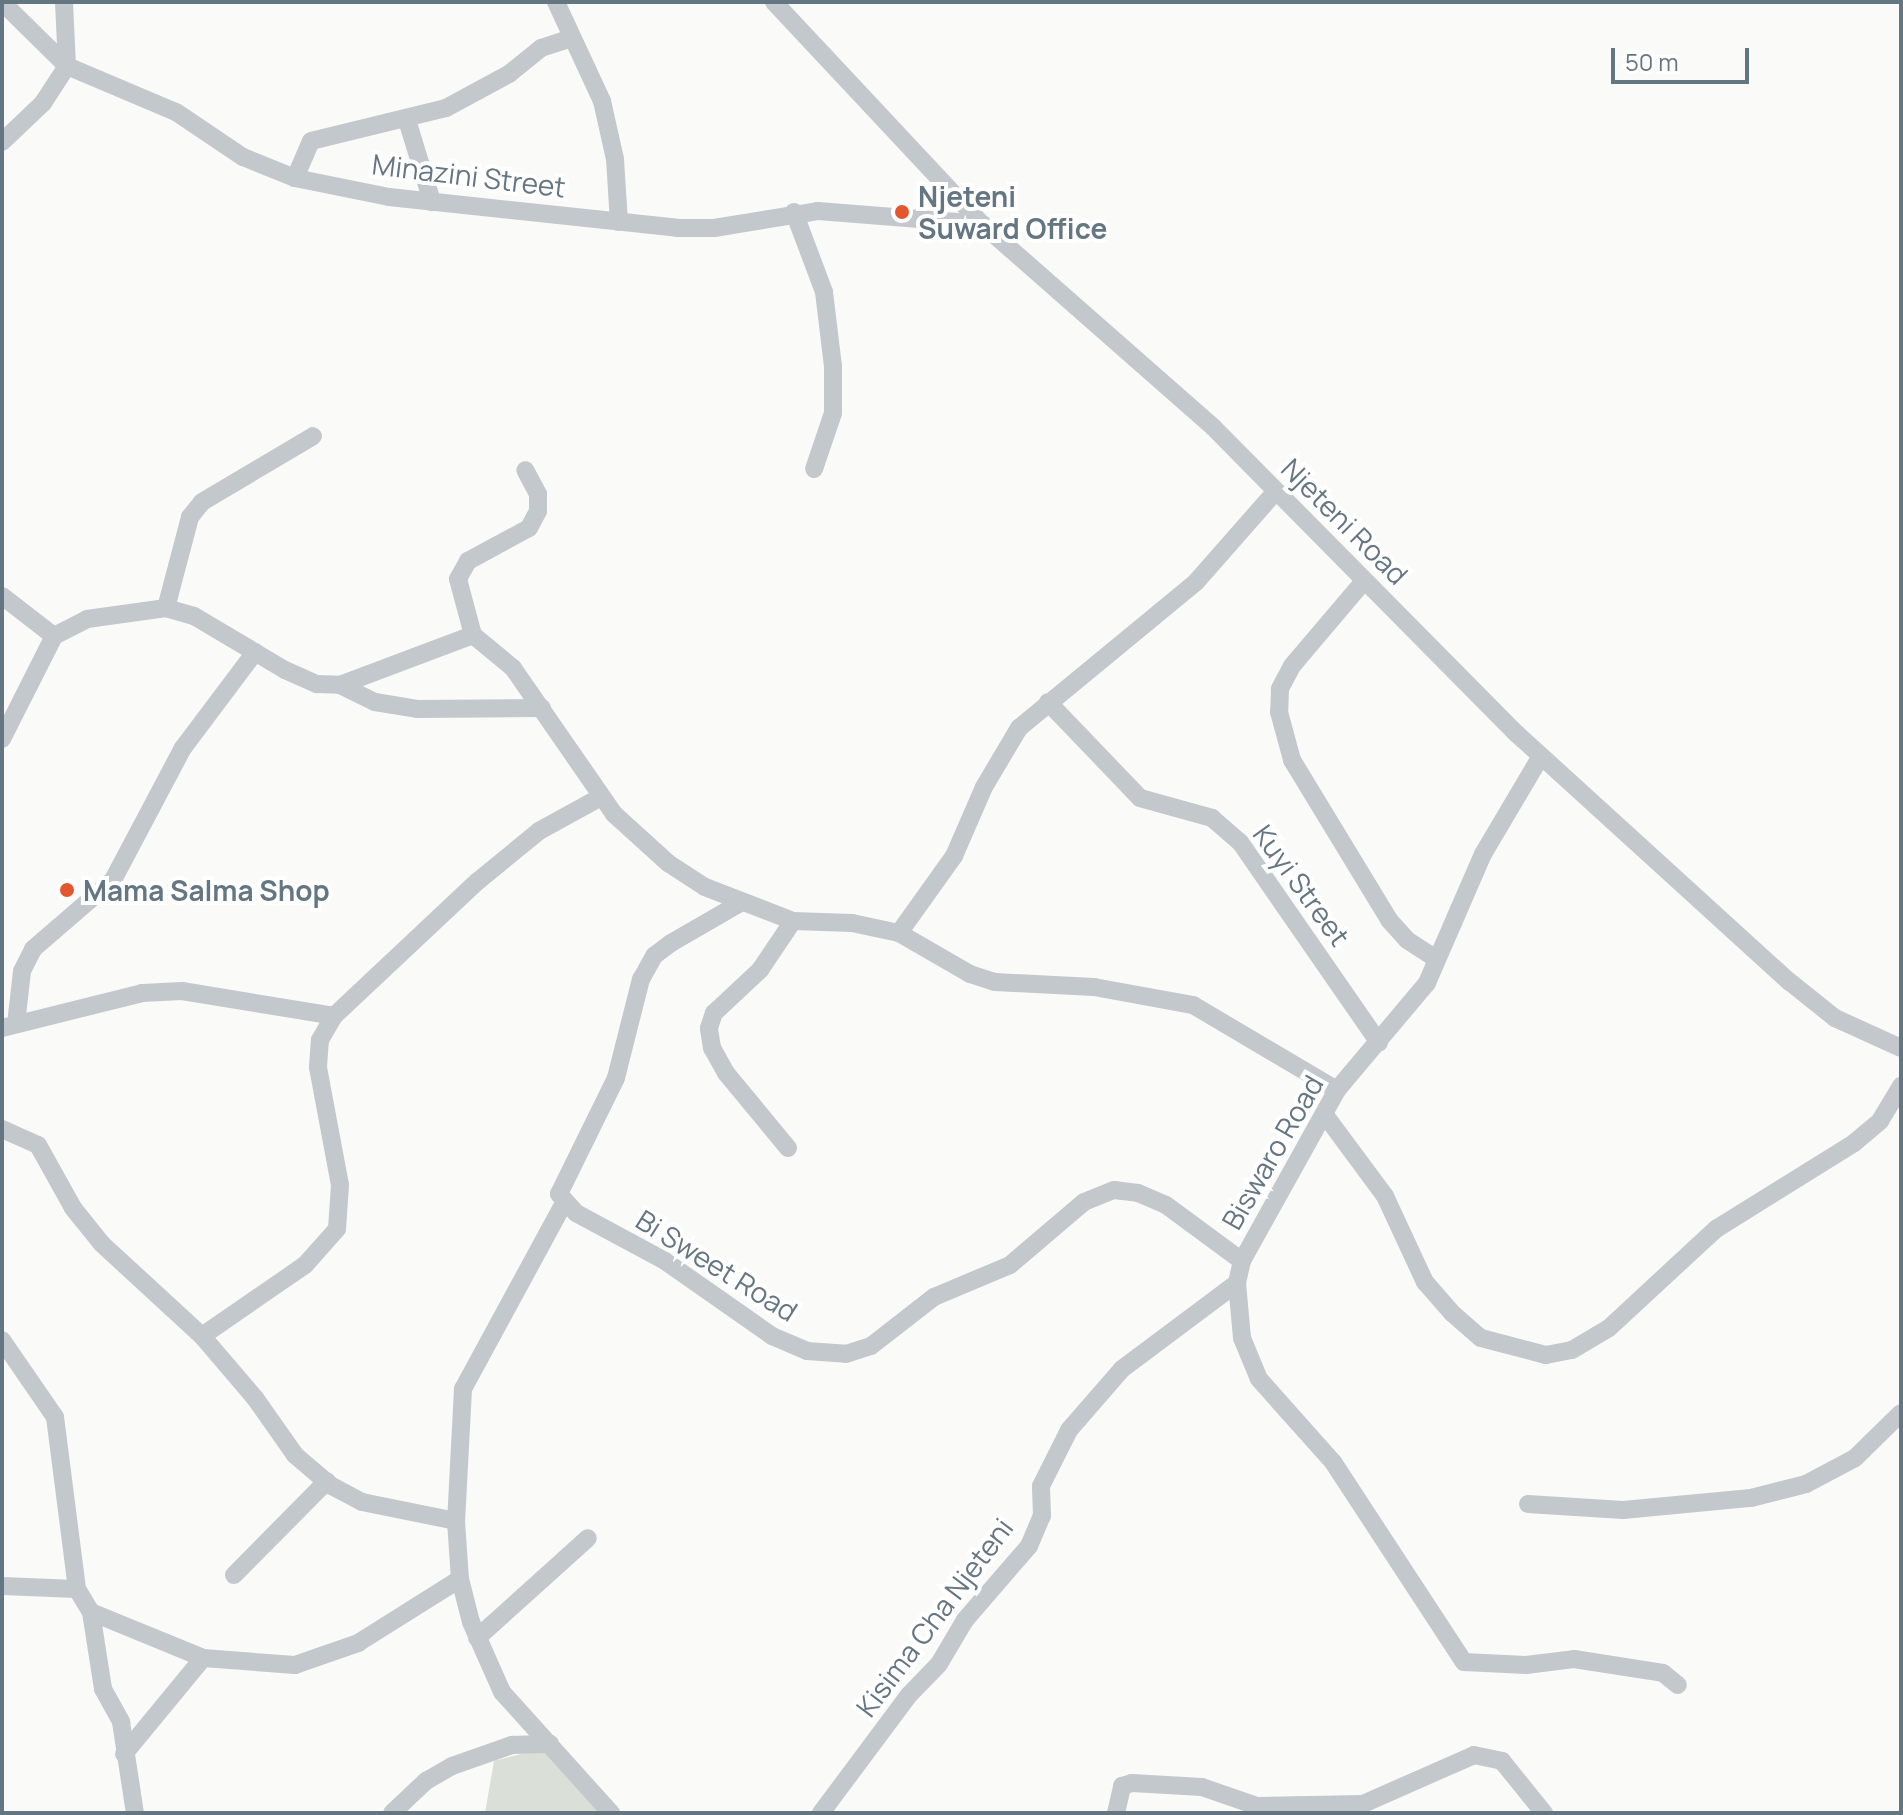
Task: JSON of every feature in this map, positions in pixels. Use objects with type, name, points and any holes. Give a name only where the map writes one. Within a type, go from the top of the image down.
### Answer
[{"type":"street","name":"Minazini Street","points":[[2,2],[67,66],[176,112],[243,157],[295,178],[432,202],[619,222],[714,228],[794,212],[982,224]]},
{"type":"street","points":[[2,142],[43,103],[67,66],[64,2]]},
{"type":"street","points":[[556,2],[602,101],[615,159],[619,222]]},
{"type":"street","name":"Njeteni Road","points":[[774,2],[982,224],[1213,427],[1541,756],[1790,982],[1835,1018],[1901,1048]]},
{"type":"street","points":[[295,178],[311,141],[407,120],[479,92],[541,48],[571,38]]},
{"type":"street","points":[[407,120],[432,202]]},
{"type":"street","points":[[794,212],[824,292],[833,366],[833,413],[814,469]]},
{"type":"street","points":[[166,608],[190,517],[202,502],[313,436]]},
{"type":"street","points":[[525,470],[538,494],[538,511],[529,528],[468,561],[458,579],[473,635],[491,645],[542,708],[599,798],[668,863],[742,902],[793,921],[852,923],[899,933],[970,974],[995,982],[1094,987],[1193,1005],[1337,1090]]},
{"type":"street","points":[[899,933],[954,856],[984,787],[1019,728],[1196,582],[1276,491]]},
{"type":"street","points":[[1364,581],[1292,666],[1280,689],[1279,712],[1292,760],[1390,921],[1407,940],[1436,959]]},
{"type":"street","points":[[2,596],[54,636]]},
{"type":"street","points":[[2,739],[54,636],[87,619],[166,608],[194,616],[317,684],[340,685],[473,635]]},
{"type":"street","points":[[255,652],[183,748],[113,880],[33,949],[22,971],[9,1026],[142,993],[182,991],[334,1016]]},
{"type":"street","points":[[340,685],[375,702],[418,709],[542,708]]},
{"type":"street","name":"Kuyi Street","points":[[1048,702],[1140,798],[1212,818],[1240,842],[1379,1043]]},
{"type":"street","name":"Biswaro Road","points":[[1541,756],[1483,854],[1427,983],[1337,1090],[1242,1261],[1237,1283],[1242,1338],[1259,1379],[1333,1462],[1406,1578],[1464,1662],[1526,1665],[1574,1659],[1663,1673],[1678,1685]]},
{"type":"street","points":[[202,1336],[305,1265],[337,1229],[340,1185],[318,1067],[320,1040],[334,1016],[478,881],[539,831],[599,798]]},
{"type":"street","points":[[611,1813],[502,1692],[477,1638],[460,1579],[456,1521],[463,1389],[564,1203],[559,1194],[616,1078],[641,979],[654,956],[742,902]]},
{"type":"street","points":[[788,1148],[726,1073],[712,1048],[709,1028],[714,1013],[760,970],[793,921]]},
{"type":"street","points":[[1325,1115],[1385,1196],[1425,1282],[1452,1313],[1481,1338],[1546,1355],[1572,1350],[1609,1328],[1716,1229],[1854,1143],[1880,1121],[1901,1086]]},
{"type":"street","points":[[2,1129],[38,1145],[73,1208],[102,1244],[202,1336],[255,1398],[295,1455],[327,1481],[362,1502],[456,1521]]},
{"type":"street","name":"Bi Sweet Road","points":[[564,1203],[708,1288],[772,1336],[807,1351],[846,1354],[871,1346],[934,1297],[1030,1253],[1084,1202],[1114,1190],[1138,1193],[1166,1205],[1242,1261]]},
{"type":"street","name":"Kisima Cha Njeteni","points":[[821,1813],[909,1695],[939,1664],[965,1620],[1029,1546],[1042,1516],[1041,1486],[1049,1462],[1069,1430],[1122,1369],[1237,1283]]},
{"type":"street","points":[[2,1340],[55,1417],[77,1589],[91,1612],[103,1689],[121,1722],[135,1813]]},
{"type":"street","points":[[1528,1504],[1623,1510],[1751,1498],[1806,1484],[1855,1458],[1901,1413]]},
{"type":"street","points":[[234,1575],[327,1481]]},
{"type":"street","points":[[477,1638],[588,1538]]},
{"type":"street","points":[[91,1612],[203,1658],[295,1665],[326,1658],[391,1626],[460,1579]]},
{"type":"street","points":[[2,1586],[77,1589]]},
{"type":"street","points":[[124,1754],[203,1658]]},
{"type":"street","points":[[392,1813],[426,1781],[452,1766],[512,1745],[550,1744]]},
{"type":"street","points":[[1116,1813],[1122,1786],[1132,1783],[1202,1787],[1257,1806],[1364,1809],[1474,1755],[1491,1755],[1544,1813]]},
{"type":"shaded area","points":[[544,1748],[606,1813],[485,1813],[494,1761]]},
{"type":"place","name":"Njeteni Suward Office","points":[[902,212]]},
{"type":"place","name":"Mama Salma Shop","points":[[67,890]]}]
